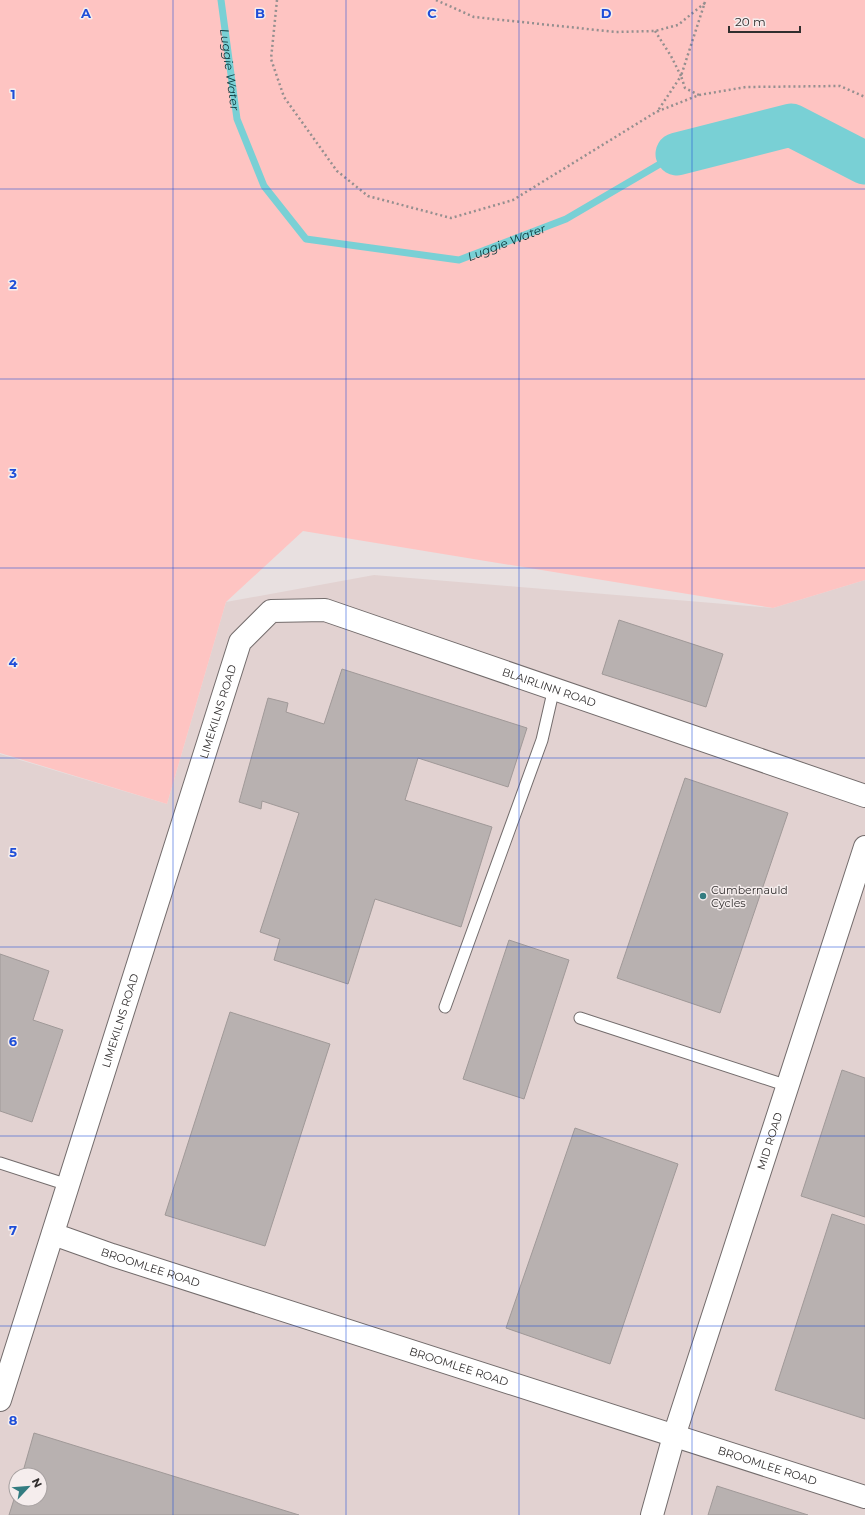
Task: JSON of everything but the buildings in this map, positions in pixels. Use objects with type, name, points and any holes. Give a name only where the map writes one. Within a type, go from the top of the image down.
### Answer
[{"type":"street","name":"BLAIRLINN ROAD","points":[[240,642],[271,611],[325,610],[865,796]]},
{"type":"street","name":"LIMEKILNS ROAD","points":[[0,1400],[240,642]]},
{"type":"street","name":"MID ROAD","points":[[652,1515],[674,1436],[865,847]]},
{"type":"street","name":"BROOMLEE ROAD","points":[[53,1234],[135,1262],[865,1497]]},
{"type":"lane","points":[[445,1007],[542,740],[554,688]]},
{"type":"lane","points":[[580,1018],[788,1086]]},
{"type":"lane","points":[[0,1163],[68,1185]]},
{"type":"path","points":[[277,0],[271,59],[284,97],[337,171],[368,196],[451,218],[513,200],[656,112],[699,95],[746,87],[840,86],[865,97]]},
{"type":"path","points":[[436,0],[474,16],[616,32],[655,31],[678,25],[706,1]]},
{"type":"path","points":[[656,112],[681,76],[706,1]]},
{"type":"path","points":[[655,31],[671,56],[686,88],[699,95]]},
{"type":"shaded area","points":[[0,0],[865,0],[865,580],[773,608],[303,531],[226,602],[167,804],[0,753]]},
{"type":"shaded area","points":[[374,575],[773,608],[865,580],[865,1515],[0,1515],[0,754],[167,804],[226,602]]},
{"type":"waterway","name":"Luggie Water","points":[[221,0],[237,119],[264,186],[306,239],[459,260],[566,219],[677,154]]},
{"type":"waterway","name":"Luggie Water","points":[[677,154],[791,125],[865,163]]},
{"type":"place","name":"Cumbernauld Cycles","points":[[703,896]]}]
